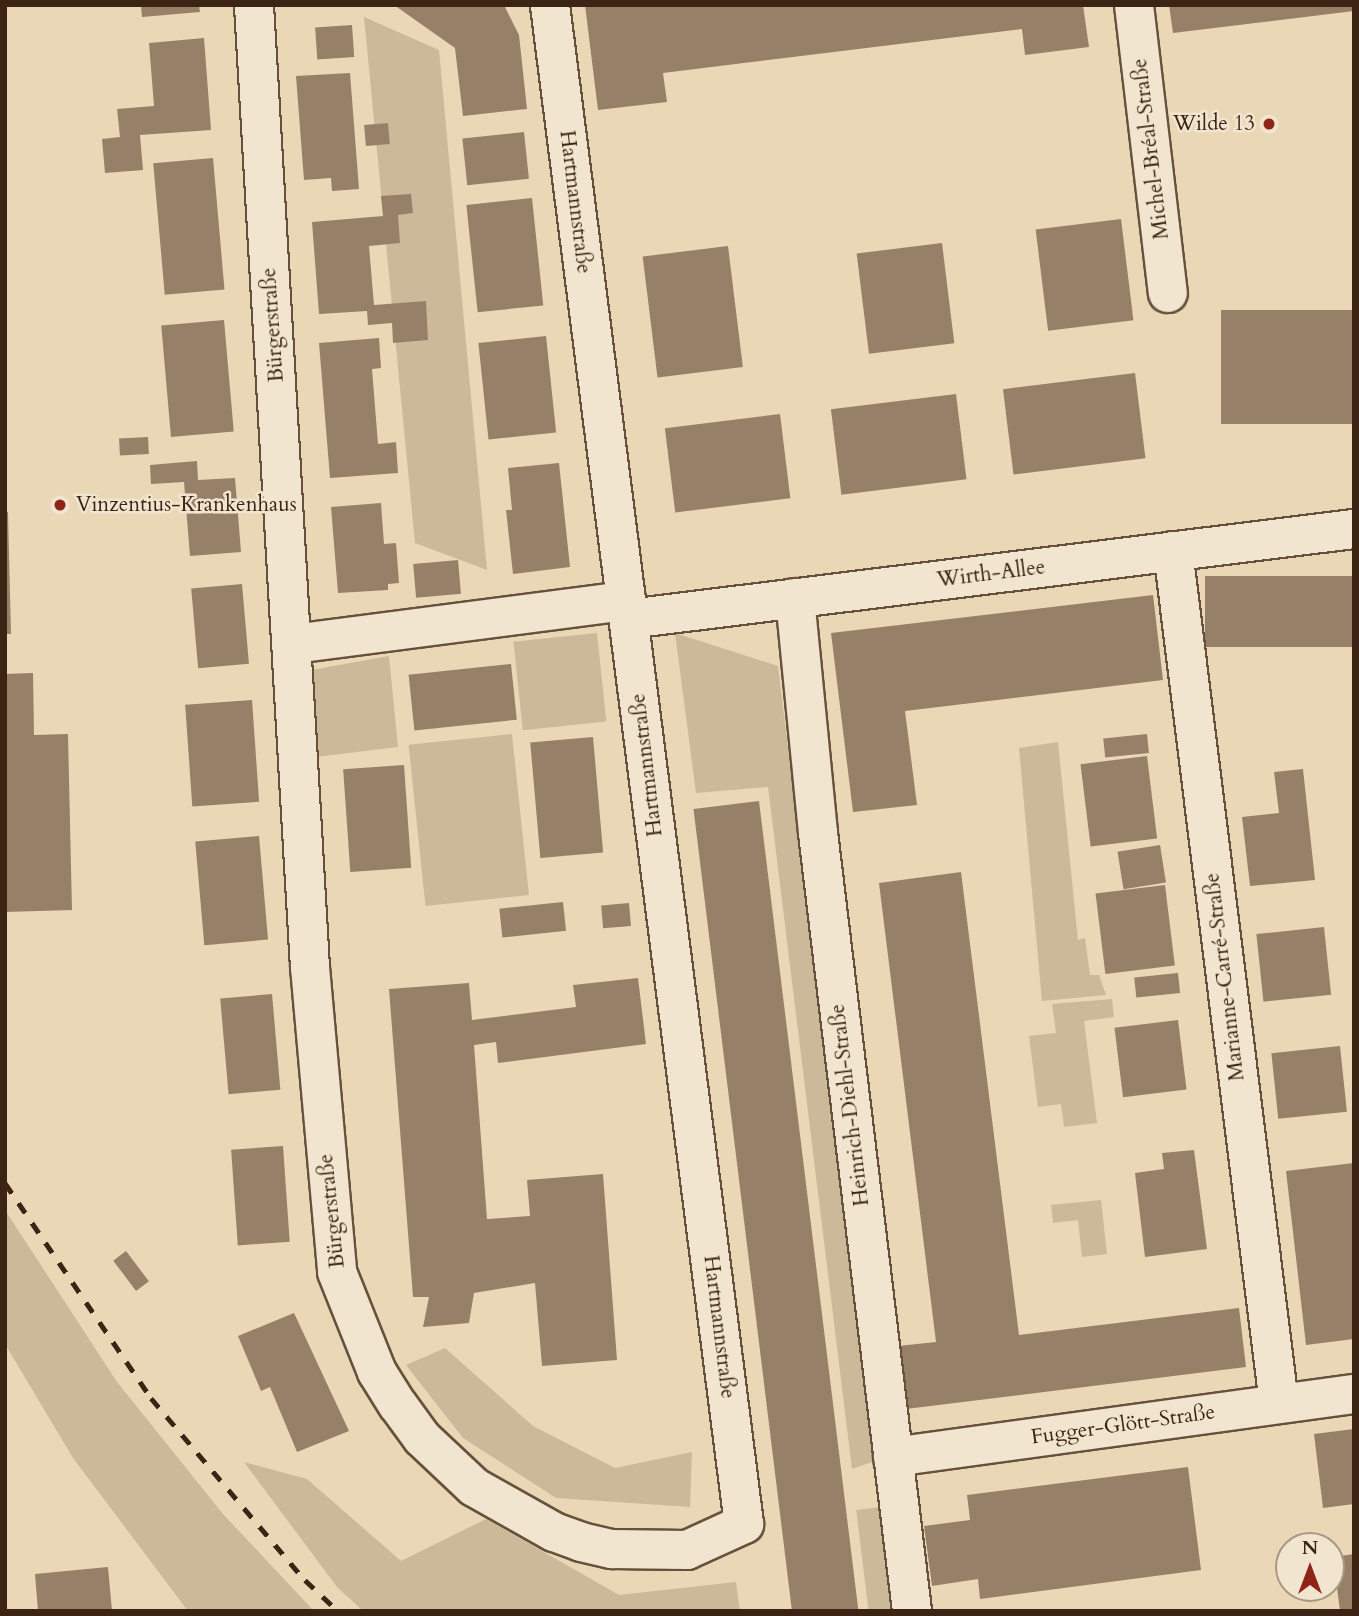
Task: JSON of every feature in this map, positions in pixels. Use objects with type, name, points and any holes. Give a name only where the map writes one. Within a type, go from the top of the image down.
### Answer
[{"type":"street","name":"Bürgerstraße","points":[[254,5],[294,644],[310,967],[337,1272],[377,1372],[422,1438],[474,1487],[554,1532],[612,1549],[687,1550],[744,1524]]},
{"type":"street","name":"Hartmannstraße","points":[[550,5],[744,1524]]},
{"type":"street","name":"Michel-Bréal-Straße","points":[[1133,5],[1168,293]]},
{"type":"street","name":"Wirth-Allee","points":[[627,610],[795,598],[1354,529]]},
{"type":"street","name":"Marianne-Carré-Straße","points":[[1173,551],[1279,1403]]},
{"type":"street","name":"Heinrich-Diehl-Straße","points":[[795,598],[816,820],[912,1611]]},
{"type":"street","points":[[294,644],[627,610]]},
{"type":"street","name":"Fugger-Glött-Straße","points":[[893,1457],[1354,1394]]},
{"type":"shaded area","points":[[364,17],[439,50],[487,570],[415,543]]},
{"type":"shaded area","points":[[597,633],[606,722],[523,730],[513,642]]},
{"type":"shaded area","points":[[675,633],[778,666],[875,1461],[852,1469],[768,787],[696,793]]},
{"type":"shaded area","points":[[389,656],[398,747],[308,758],[306,671]]},
{"type":"shaded area","points":[[512,734],[529,895],[426,906],[409,745]]},
{"type":"shaded area","points":[[1058,742],[1078,940],[1085,938],[1090,975],[1099,975],[1106,995],[1042,1001],[1019,748]]},
{"type":"shaded area","points":[[1112,999],[1114,1017],[1084,1021],[1097,1123],[1064,1127],[1061,1104],[1038,1107],[1029,1036],[1056,1033],[1052,1004]]},
{"type":"shaded area","points":[[1101,1200],[1107,1254],[1082,1257],[1078,1220],[1053,1223],[1051,1205]]},
{"type":"shaded area","points":[[5,1210],[117,1382],[223,1514],[314,1611],[188,1611],[73,1458],[5,1344]]},
{"type":"shaded area","points":[[445,1348],[533,1426],[615,1468],[692,1452],[690,1507],[556,1498],[463,1438],[406,1365]]},
{"type":"shaded area","points":[[244,1462],[307,1479],[401,1561],[486,1519],[619,1595],[736,1582],[740,1611],[363,1611],[337,1587]]},
{"type":"shaded area","points":[[881,1507],[894,1611],[869,1611],[856,1510]]},
{"type":"building","points":[[141,5],[199,5],[200,12],[142,17]]},
{"type":"building","points":[[394,5],[505,7],[519,35],[527,109],[463,116],[455,48]]},
{"type":"building","points":[[585,5],[1083,5],[1089,47],[1025,55],[1022,29],[663,73],[667,102],[598,110]]},
{"type":"building","points":[[1169,5],[1354,5],[1354,11],[1173,33]]},
{"type":"building","points":[[352,25],[354,57],[317,60],[315,28]]},
{"type":"building","points":[[204,38],[211,130],[140,135],[143,170],[105,173],[102,139],[120,137],[117,109],[154,106],[149,43]]},
{"type":"building","points":[[350,73],[359,189],[332,191],[331,178],[304,180],[296,76]]},
{"type":"building","points":[[388,123],[390,144],[366,146],[364,125]]},
{"type":"building","points":[[524,132],[529,179],[467,185],[462,138]]},
{"type":"building","points":[[213,158],[225,289],[165,295],[153,163]]},
{"type":"building","points":[[411,194],[413,213],[398,215],[400,243],[369,246],[374,305],[426,301],[428,340],[393,343],[392,323],[368,325],[367,311],[319,314],[312,222],[383,216],[381,196]]},
{"type":"building","points":[[532,198],[543,305],[478,312],[466,205]]},
{"type":"building","points":[[1121,219],[1133,320],[1048,331],[1036,229]]},
{"type":"building","points":[[942,243],[954,343],[869,354],[857,253]]},
{"type":"building","points":[[728,246],[743,367],[658,378],[643,256]]},
{"type":"building","points":[[1221,310],[1354,310],[1354,424],[1221,424]]},
{"type":"building","points":[[224,320],[234,432],[171,437],[161,325]]},
{"type":"building","points":[[546,336],[556,432],[489,440],[478,343]]},
{"type":"building","points":[[379,338],[381,368],[372,369],[378,444],[396,442],[398,473],[330,478],[319,343]]},
{"type":"building","points":[[1135,373],[1145,458],[1013,475],[1003,389]]},
{"type":"building","points":[[956,394],[966,479],[841,495],[831,409]]},
{"type":"building","points":[[780,414],[790,498],[675,513],[665,428]]},
{"type":"building","points":[[148,437],[149,454],[120,455],[119,439]]},
{"type":"building","points":[[197,461],[198,480],[235,478],[241,552],[190,556],[184,482],[151,484],[150,465]]},
{"type":"building","points":[[559,463],[570,567],[513,574],[506,510],[512,510],[508,468]]},
{"type":"building","points":[[381,503],[384,544],[396,543],[399,583],[388,584],[388,590],[338,593],[331,507]]},
{"type":"building","points":[[5,512],[8,512],[11,634],[5,634]]},
{"type":"building","points":[[458,560],[461,594],[416,598],[413,564]]},
{"type":"building","points":[[1205,576],[1354,576],[1354,647],[1205,647]]},
{"type":"building","points":[[242,584],[249,664],[198,668],[191,588]]},
{"type":"building","points":[[1153,595],[1163,680],[905,711],[917,805],[853,812],[831,633]]},
{"type":"building","points":[[511,664],[517,720],[414,730],[409,675]]},
{"type":"building","points":[[33,673],[34,735],[68,734],[72,910],[5,912],[5,674]]},
{"type":"building","points":[[252,700],[259,802],[192,806],[185,705]]},
{"type":"building","points":[[1147,734],[1149,753],[1105,757],[1103,739]]},
{"type":"building","points":[[593,737],[603,853],[540,858],[530,742]]},
{"type":"building","points":[[1147,756],[1157,838],[1091,847],[1080,764]]},
{"type":"building","points":[[404,765],[411,868],[350,872],[343,769]]},
{"type":"building","points":[[1303,769],[1315,880],[1250,886],[1242,817],[1279,813],[1274,772]]},
{"type":"building","points":[[759,801],[858,1611],[792,1611],[693,809]]},
{"type":"building","points":[[259,836],[268,940],[204,945],[195,842]]},
{"type":"building","points":[[1160,845],[1166,883],[1123,889],[1118,852]]},
{"type":"building","points":[[961,872],[1019,1335],[1239,1308],[1246,1367],[906,1409],[898,1346],[936,1342],[879,883]]},
{"type":"building","points":[[1165,885],[1175,965],[1105,974],[1096,894]]},
{"type":"building","points":[[563,902],[566,931],[502,938],[499,909]]},
{"type":"building","points":[[629,903],[631,926],[603,928],[601,905]]},
{"type":"building","points":[[1324,927],[1331,995],[1263,1002],[1256,934]]},
{"type":"building","points":[[1178,973],[1180,993],[1136,997],[1134,978]]},
{"type":"building","points":[[638,978],[646,1044],[498,1063],[496,1042],[474,1045],[487,1219],[530,1216],[527,1180],[603,1174],[617,1360],[542,1366],[535,1283],[474,1293],[469,1323],[423,1327],[429,1297],[413,1297],[389,989],[469,983],[472,1020],[576,1007],[573,985]]},
{"type":"building","points":[[272,994],[280,1090],[229,1094],[220,999]]},
{"type":"building","points":[[1178,1020],[1187,1089],[1123,1097],[1114,1028]]},
{"type":"building","points":[[1340,1046],[1347,1112],[1278,1119],[1271,1053]]},
{"type":"building","points":[[283,1146],[290,1242],[238,1245],[231,1150]]},
{"type":"building","points":[[1194,1150],[1207,1249],[1145,1257],[1135,1173],[1164,1169],[1162,1153]]},
{"type":"building","points":[[1354,1163],[1354,1339],[1306,1345],[1286,1171]]},
{"type":"building","points":[[126,1251],[149,1281],[136,1291],[113,1261]]},
{"type":"building","points":[[294,1313],[349,1431],[297,1452],[270,1387],[261,1391],[238,1336]]},
{"type":"building","points":[[1354,1429],[1354,1504],[1323,1508],[1314,1434]]},
{"type":"building","points":[[1188,1467],[1201,1570],[980,1599],[978,1579],[932,1586],[924,1526],[970,1520],[967,1495]]},
{"type":"building","points":[[1354,1554],[1354,1611],[1340,1611],[1339,1602],[1345,1602],[1345,1555]]},
{"type":"building","points":[[108,1567],[112,1611],[38,1611],[35,1574]]},
{"type":"railway","points":[[5,1183],[151,1398],[305,1580],[338,1611]]},
{"type":"place","name":"Wilde 13","points":[[1269,124]]},
{"type":"place","name":"Vinzentius-Krankenhaus","points":[[60,505]]}]
